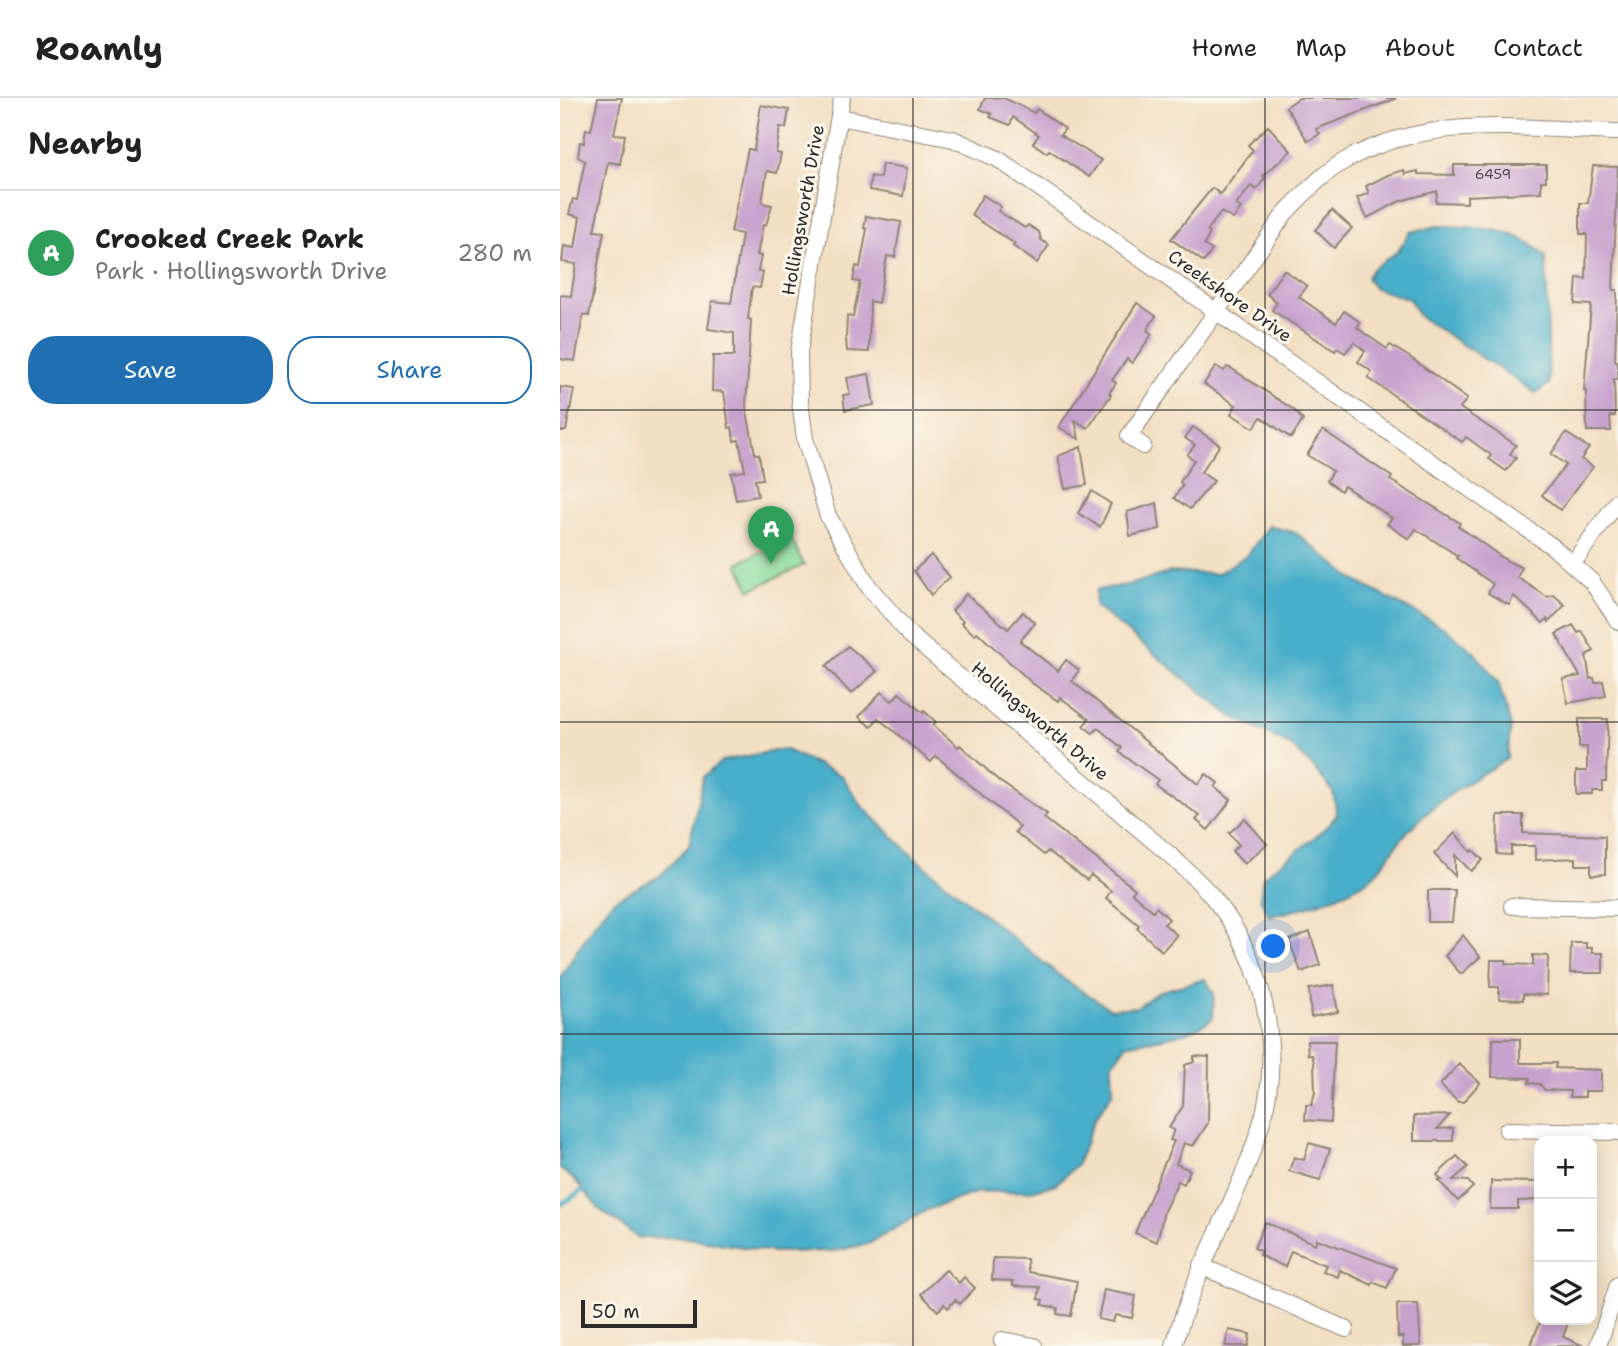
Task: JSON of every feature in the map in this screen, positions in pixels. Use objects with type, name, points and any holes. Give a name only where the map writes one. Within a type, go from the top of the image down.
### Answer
[{"type":"street","name":"Hollingsworth Drive","points":[[842,98],[803,320],[799,366],[801,413],[810,461],[838,537],[869,587],[910,635],[1193,876],[1216,901],[1233,927],[1257,979],[1268,1023],[1270,1054],[1264,1114],[1253,1149],[1201,1266],[1174,1346]]},
{"type":"street","name":"Creekshore Drive","points":[[839,117],[923,132],[988,153],[1217,310],[1573,563],[1592,582],[1618,621]]},
{"type":"street","points":[[1143,446],[1129,436],[1297,200],[1324,175],[1364,150],[1408,134],[1455,127],[1618,131]]},
{"type":"street","points":[[1573,563],[1618,501]]},
{"type":"street","points":[[1512,906],[1618,908]]},
{"type":"street","points":[[1507,1130],[1618,1132]]},
{"type":"street","points":[[1201,1266],[1346,1329]]},
{"type":"street","points":[[1598,1346],[1618,1285]]},
{"type":"street","points":[[1002,1340],[1034,1346]]},
{"type":"green space","points":[[791,538],[804,565],[750,590],[738,563]]},
{"type":"water","points":[[1438,226],[1482,228],[1510,234],[1535,247],[1546,257],[1549,384],[1536,393],[1419,316],[1409,299],[1374,288],[1367,278],[1372,269],[1397,252],[1410,232]]},
{"type":"water","points":[[1269,526],[1296,533],[1354,580],[1443,627],[1474,652],[1498,682],[1511,726],[1507,759],[1433,808],[1405,834],[1370,878],[1322,902],[1269,916],[1260,898],[1263,877],[1311,841],[1337,815],[1333,792],[1314,768],[1290,745],[1231,716],[1095,606],[1096,590],[1132,584],[1171,572],[1217,574],[1247,555]]},
{"type":"water","points":[[784,749],[842,776],[861,805],[917,860],[1065,980],[1111,1009],[1137,1007],[1158,992],[1205,979],[1214,993],[1213,1018],[1203,1025],[1182,1034],[1126,1045],[1112,1064],[1113,1092],[1094,1120],[1077,1165],[1056,1184],[1031,1191],[978,1192],[927,1210],[870,1243],[835,1251],[774,1252],[681,1237],[639,1238],[599,1209],[576,1181],[560,1169],[560,978],[593,925],[614,900],[660,876],[689,846],[703,777],[722,761]]},
{"type":"building","points":[[598,98],[622,98],[614,134],[625,135],[620,164],[608,162],[594,231],[604,232],[589,316],[583,315],[575,361],[560,359],[560,295],[571,296],[576,264],[562,262],[564,246],[575,248],[580,217],[569,214],[573,199],[577,200],[585,161],[578,157],[580,142],[584,143],[586,129],[591,130]]},
{"type":"building","points":[[985,98],[1004,98],[1034,113],[1037,109],[1065,129],[1060,135],[1101,160],[1089,177],[1049,150],[1047,153],[1033,143],[1039,135],[1013,117],[1010,125],[990,117],[992,114],[980,109]]},
{"type":"building","points":[[1299,98],[1395,99],[1316,129],[1320,134],[1308,141],[1286,107]]},
{"type":"building","points":[[761,105],[789,110],[786,128],[780,127],[776,153],[781,154],[777,173],[767,171],[762,203],[772,205],[766,225],[763,225],[757,255],[761,256],[758,271],[763,272],[760,288],[752,287],[748,319],[751,320],[746,406],[755,454],[759,454],[763,479],[755,480],[758,496],[736,500],[731,473],[745,471],[739,440],[734,441],[732,427],[729,428],[724,392],[712,391],[713,356],[734,356],[734,333],[708,329],[712,301],[731,303],[742,234],[731,232],[748,149],[754,150]]},
{"type":"building","points":[[1268,126],[1291,151],[1263,176],[1265,178],[1256,190],[1251,186],[1236,205],[1241,208],[1233,219],[1221,212],[1207,231],[1210,233],[1204,245],[1212,250],[1204,262],[1171,239],[1212,188],[1220,194],[1253,150],[1248,145]]},
{"type":"building","points":[[882,164],[907,168],[903,196],[869,190],[871,176],[880,178]]},
{"type":"building","points":[[1454,165],[1546,165],[1546,181],[1541,181],[1541,192],[1467,196],[1467,203],[1436,202],[1437,191],[1400,201],[1367,218],[1357,198],[1369,193],[1366,186],[1388,175],[1404,170],[1405,174],[1418,171],[1418,174],[1454,175]]},
{"type":"building","points":[[1593,166],[1618,167],[1613,290],[1617,290],[1615,361],[1618,361],[1618,379],[1614,379],[1615,416],[1610,416],[1611,431],[1587,431],[1584,391],[1591,305],[1575,304],[1577,278],[1586,279],[1587,234],[1580,234],[1580,203],[1588,203]]},
{"type":"building","points":[[983,195],[1001,207],[998,211],[1025,228],[1028,225],[1039,232],[1041,240],[1049,245],[1037,263],[1013,246],[1015,244],[971,215]]},
{"type":"building","points":[[1332,210],[1352,228],[1334,248],[1315,230]]},
{"type":"building","points":[[866,216],[901,222],[895,257],[887,256],[878,303],[870,301],[869,352],[847,351],[847,316],[853,317],[860,282],[853,281],[856,266],[860,267],[867,229],[864,228]]},
{"type":"building","points":[[1284,270],[1307,286],[1299,297],[1336,323],[1344,311],[1360,322],[1357,327],[1364,333],[1387,349],[1390,345],[1411,358],[1467,399],[1460,408],[1516,445],[1510,454],[1516,458],[1506,471],[1489,459],[1491,455],[1466,437],[1462,442],[1368,378],[1372,372],[1358,362],[1365,351],[1354,342],[1345,353],[1337,348],[1335,351],[1272,310],[1277,303],[1267,294]]},
{"type":"building","points":[[1137,303],[1156,316],[1147,330],[1152,334],[1132,363],[1127,359],[1112,380],[1116,383],[1109,393],[1111,395],[1088,428],[1075,420],[1079,439],[1059,427]]},
{"type":"building","points":[[1216,366],[1224,371],[1227,367],[1232,369],[1294,410],[1303,420],[1291,438],[1261,417],[1254,428],[1231,414],[1236,405],[1204,384]]},
{"type":"building","points":[[869,374],[874,405],[845,410],[843,395],[850,394],[847,378]]},
{"type":"building","points":[[560,387],[574,389],[566,431],[560,431]]},
{"type":"building","points":[[1193,427],[1220,445],[1201,472],[1214,481],[1190,509],[1174,498],[1183,485],[1180,482],[1194,460],[1187,455],[1195,445],[1185,438]]},
{"type":"building","points":[[1323,430],[1392,477],[1390,480],[1460,523],[1458,526],[1507,561],[1522,568],[1517,577],[1547,597],[1554,595],[1565,605],[1549,622],[1547,619],[1543,623],[1514,596],[1509,605],[1488,593],[1493,584],[1456,558],[1458,556],[1416,529],[1409,539],[1387,524],[1392,518],[1344,486],[1341,491],[1327,481],[1333,471],[1307,455]]},
{"type":"building","points":[[1566,433],[1589,448],[1581,459],[1593,467],[1560,510],[1542,495],[1566,465],[1551,454]]},
{"type":"building","points":[[1081,447],[1087,485],[1065,489],[1058,456]]},
{"type":"building","points":[[1092,491],[1111,504],[1100,527],[1078,513]]},
{"type":"building","points":[[1157,503],[1160,529],[1130,536],[1127,512]]},
{"type":"building","points":[[931,555],[950,577],[931,595],[914,571]]},
{"type":"building","points":[[966,594],[1008,629],[1023,612],[1035,623],[1020,641],[1058,671],[1066,660],[1079,670],[1072,681],[1198,784],[1206,774],[1218,783],[1215,787],[1231,800],[1208,830],[1196,820],[1200,816],[1155,784],[1158,780],[1119,752],[1122,748],[1098,728],[1093,733],[1083,726],[1089,719],[1060,697],[1058,701],[1032,683],[977,632],[975,635],[961,623],[963,621],[952,611]]},
{"type":"building","points":[[1573,625],[1578,633],[1582,631],[1594,651],[1586,655],[1590,679],[1594,678],[1595,683],[1603,681],[1606,696],[1568,703],[1563,679],[1580,676],[1556,634]]},
{"type":"building","points":[[848,646],[877,671],[851,694],[826,666]]},
{"type":"building","points":[[881,692],[892,701],[899,693],[923,713],[924,711],[936,722],[933,725],[958,747],[960,745],[999,781],[1047,814],[1044,818],[1135,889],[1132,893],[1153,911],[1156,907],[1169,919],[1164,924],[1177,935],[1162,951],[1137,928],[1139,925],[1106,898],[1111,891],[1091,875],[1087,880],[1048,851],[1044,855],[1015,832],[1020,827],[936,756],[931,762],[878,718],[871,727],[859,717]]},
{"type":"building","points":[[1579,719],[1608,719],[1606,781],[1602,781],[1602,790],[1592,790],[1592,794],[1576,794],[1576,771],[1587,771],[1587,747],[1579,747]]},
{"type":"building","points":[[1498,815],[1523,815],[1523,833],[1605,836],[1605,874],[1591,875],[1591,865],[1576,865],[1576,858],[1535,860],[1535,846],[1511,846],[1511,855],[1497,854]]},
{"type":"building","points":[[1245,819],[1267,844],[1244,864],[1232,851],[1239,845],[1229,833]]},
{"type":"building","points":[[1455,833],[1471,852],[1473,850],[1483,860],[1471,871],[1455,855],[1455,876],[1434,854]]},
{"type":"building","points":[[1455,890],[1452,922],[1428,922],[1428,891]]},
{"type":"building","points":[[1310,932],[1320,965],[1301,972],[1289,940]]},
{"type":"building","points":[[1463,935],[1480,957],[1461,974],[1445,956]]},
{"type":"building","points":[[1571,943],[1586,943],[1586,948],[1592,948],[1592,953],[1603,953],[1603,973],[1570,973]]},
{"type":"building","points":[[1533,955],[1548,956],[1547,995],[1523,994],[1523,1000],[1499,999],[1499,987],[1490,987],[1491,960],[1506,960],[1506,964],[1533,965]]},
{"type":"building","points":[[1333,985],[1338,1012],[1311,1017],[1309,989]]},
{"type":"building","points":[[1493,1039],[1520,1039],[1520,1063],[1556,1063],[1555,1068],[1601,1070],[1601,1091],[1585,1091],[1585,1097],[1570,1097],[1570,1091],[1545,1090],[1540,1084],[1529,1083],[1530,1078],[1492,1077]]},
{"type":"building","points":[[1307,1041],[1335,1041],[1331,1122],[1305,1120],[1306,1105],[1312,1105],[1315,1092],[1314,1062],[1312,1055],[1308,1055]]},
{"type":"building","points":[[1194,1056],[1209,1057],[1208,1123],[1193,1146],[1184,1143],[1176,1164],[1190,1170],[1184,1184],[1178,1181],[1164,1211],[1157,1242],[1135,1233],[1174,1141],[1170,1140],[1174,1130],[1169,1128],[1183,1106],[1185,1065],[1194,1062]]},
{"type":"building","points":[[1459,1064],[1480,1083],[1463,1102],[1458,1102],[1440,1085]]},
{"type":"building","points":[[1450,1115],[1437,1129],[1453,1128],[1453,1141],[1414,1141],[1414,1116]]},
{"type":"building","points":[[1309,1143],[1330,1149],[1320,1180],[1289,1171],[1294,1157],[1304,1160]]},
{"type":"building","points":[[1457,1156],[1468,1167],[1453,1180],[1468,1181],[1473,1187],[1458,1201],[1438,1180],[1442,1180],[1437,1175]]},
{"type":"building","points":[[1491,1181],[1534,1182],[1534,1200],[1518,1201],[1518,1209],[1490,1209]]},
{"type":"building","points":[[1265,1222],[1315,1244],[1317,1239],[1396,1268],[1387,1288],[1373,1282],[1372,1285],[1340,1270],[1338,1277],[1323,1271],[1326,1265],[1291,1251],[1285,1267],[1259,1255],[1261,1251],[1254,1248]]},
{"type":"building","points":[[993,1258],[1027,1259],[1028,1272],[1077,1281],[1071,1316],[1057,1314],[1058,1308],[1042,1305],[1043,1300],[1038,1299],[1040,1287],[1013,1286],[1013,1281],[992,1280]]},
{"type":"building","points":[[946,1270],[959,1283],[964,1277],[975,1288],[960,1304],[955,1300],[948,1308],[944,1304],[938,1311],[921,1294]]},
{"type":"building","points":[[1104,1290],[1136,1296],[1132,1318],[1115,1315],[1113,1322],[1098,1319]]},
{"type":"building","points":[[1397,1304],[1418,1304],[1421,1346],[1403,1346],[1403,1337],[1398,1337]]},
{"type":"building","points":[[1539,1325],[1567,1325],[1563,1337],[1584,1346],[1530,1346]]},
{"type":"building","points":[[1229,1330],[1250,1334],[1248,1346],[1225,1346]]},
{"type":"waterway","points":[[560,1205],[588,1187]]},
{"type":"place","name":"Crooked Creek Park","points":[[771,564]]}]
